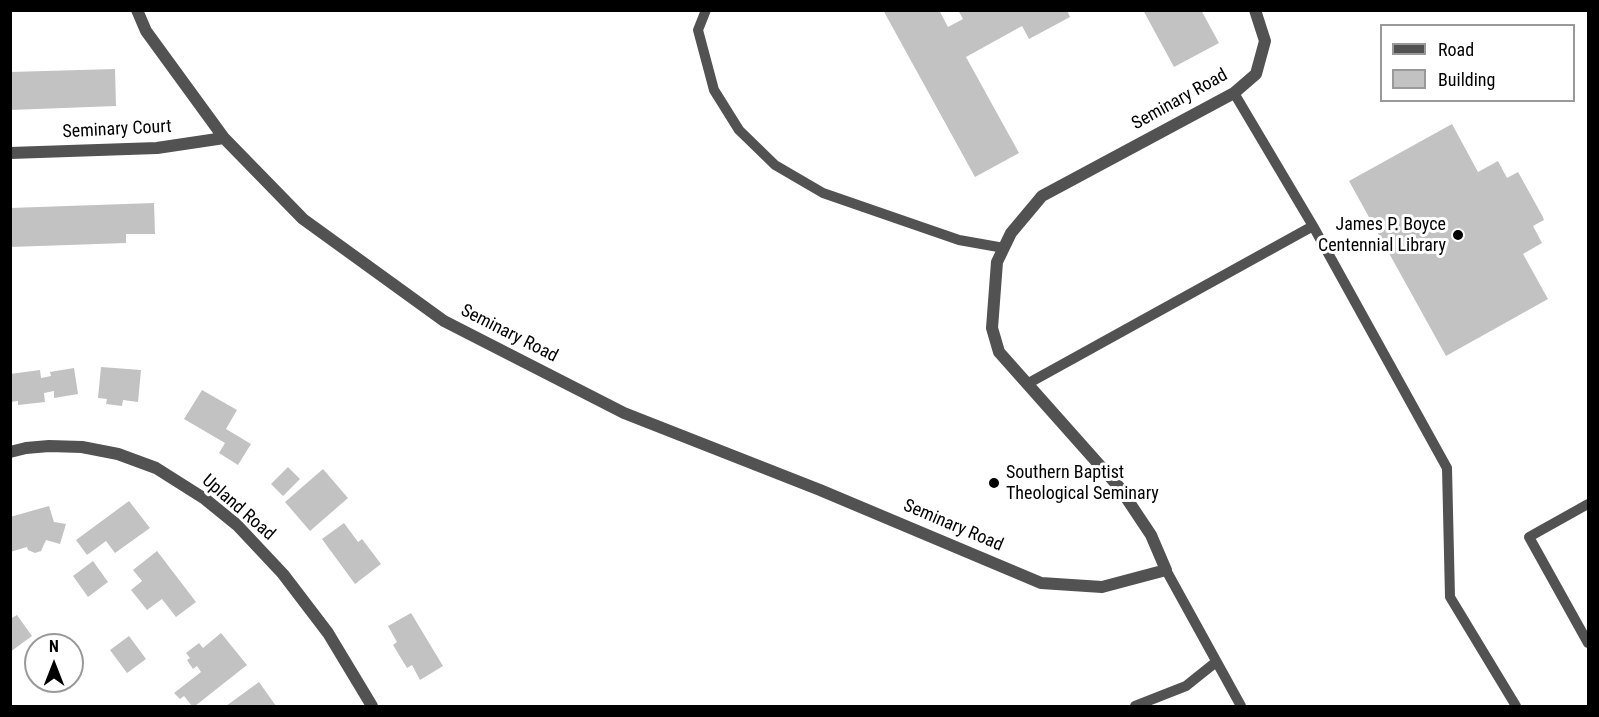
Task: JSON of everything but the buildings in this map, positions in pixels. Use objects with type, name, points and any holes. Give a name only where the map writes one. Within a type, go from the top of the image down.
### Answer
[{"type":"street","name":"Seminary Road","points":[[137,10],[146,31],[224,138],[303,219],[444,321],[624,413],[820,490],[1041,583],[1102,587],[1166,570],[1151,535],[1119,487],[999,352],[992,328],[997,262],[1011,233],[1042,196],[1234,93],[1256,74],[1265,41],[1255,10]]},
{"type":"street","name":"Seminary Court","points":[[10,153],[157,148],[224,138]]},
{"type":"street","name":"Upland Road","points":[[10,452],[49,446],[82,447],[118,454],[156,468],[205,498],[237,525],[283,574],[328,633],[372,706]]},
{"type":"lane","points":[[706,10],[698,30],[714,90],[740,130],[775,165],[823,193],[959,240],[1004,248]]},
{"type":"lane","points":[[1234,93],[1313,226],[1447,468],[1450,597],[1516,706]]},
{"type":"lane","points":[[1027,384],[1313,226]]},
{"type":"lane","points":[[1588,504],[1529,537],[1588,644]]},
{"type":"lane","points":[[1166,570],[1241,706]]},
{"type":"lane","points":[[1135,706],[1186,686],[1216,662]]},
{"type":"place","name":"James P. Boyce Centennial Library","points":[[1458,235]]},
{"type":"place","name":"Southern Baptist Theological Seminary","points":[[994,483]]}]
